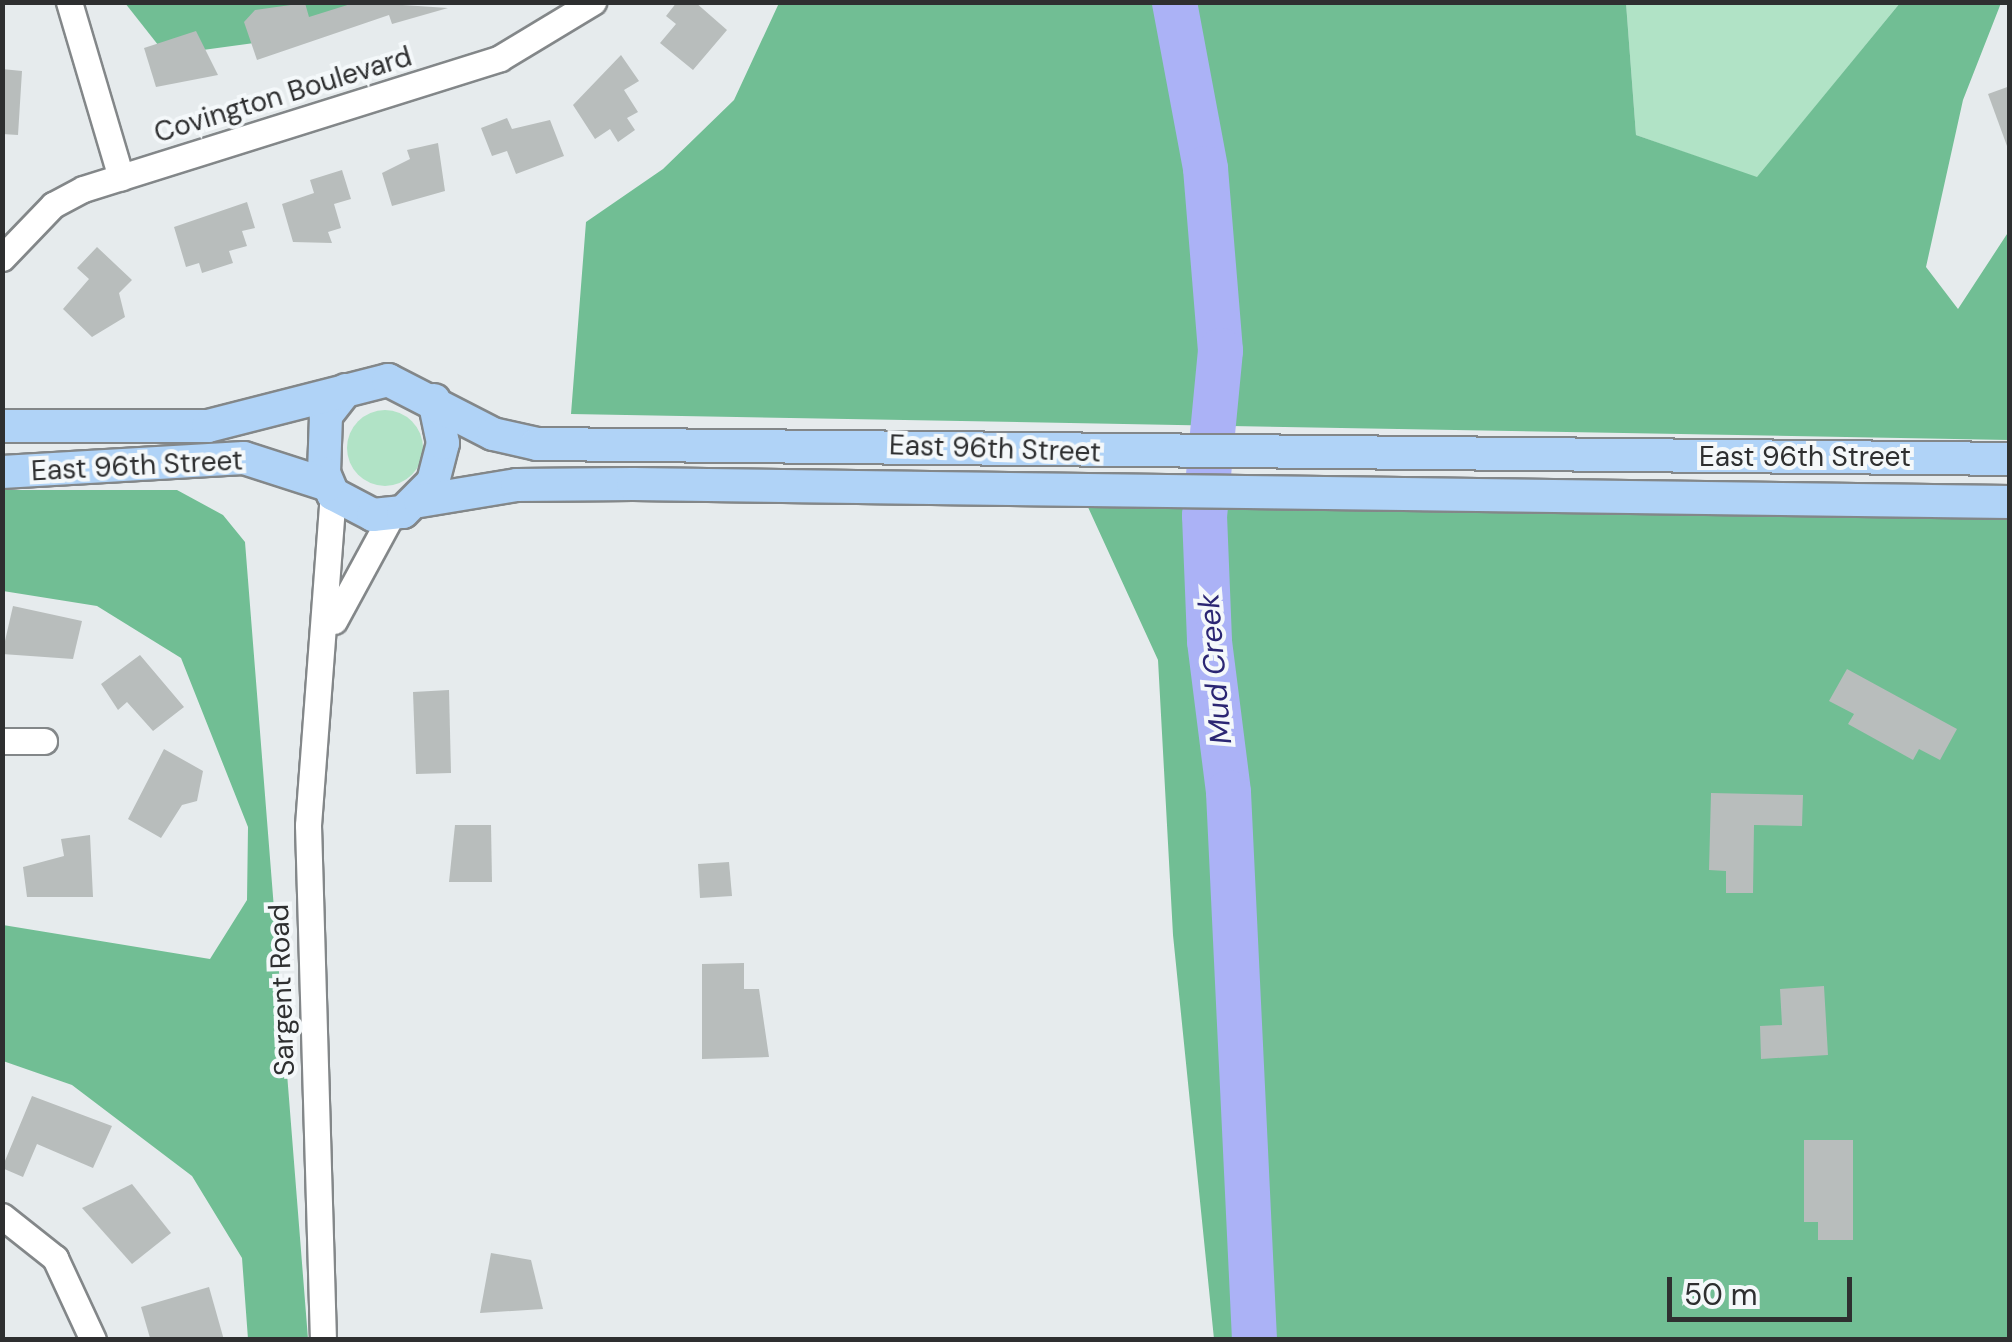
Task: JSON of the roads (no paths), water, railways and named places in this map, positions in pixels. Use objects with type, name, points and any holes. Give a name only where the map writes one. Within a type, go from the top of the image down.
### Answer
[{"type":"main road","name":"East 96th Street","points":[[2,426],[208,426],[346,390],[399,382],[523,443],[745,440],[1120,453],[2010,459]]},
{"type":"main road","points":[[330,490],[326,416],[346,390]]},
{"type":"main road","points":[[405,508],[442,455],[434,400]]},
{"type":"main road","name":"East 96th Street","points":[[2,472],[253,458],[330,490],[363,513],[554,484],[1298,490],[2010,502]]},
{"type":"street","points":[[69,2],[121,177]]},
{"type":"street","name":"Covington Boulevard","points":[[2,258],[53,205],[121,177],[500,58],[593,2]]},
{"type":"street","name":"Sargent Road","points":[[323,1340],[308,841],[326,639],[330,490]]},
{"type":"street","name":"Sargent Road","points":[[326,639],[405,508]]},
{"type":"street","points":[[2,740],[44,741]]},
{"type":"street","points":[[2,1216],[62,1268],[93,1340]]},
{"type":"waterway","name":"Mud Creek","points":[[1174,2],[1205,168],[1220,350],[1204,515],[1209,641],[1228,792],[1254,1340]]}]
